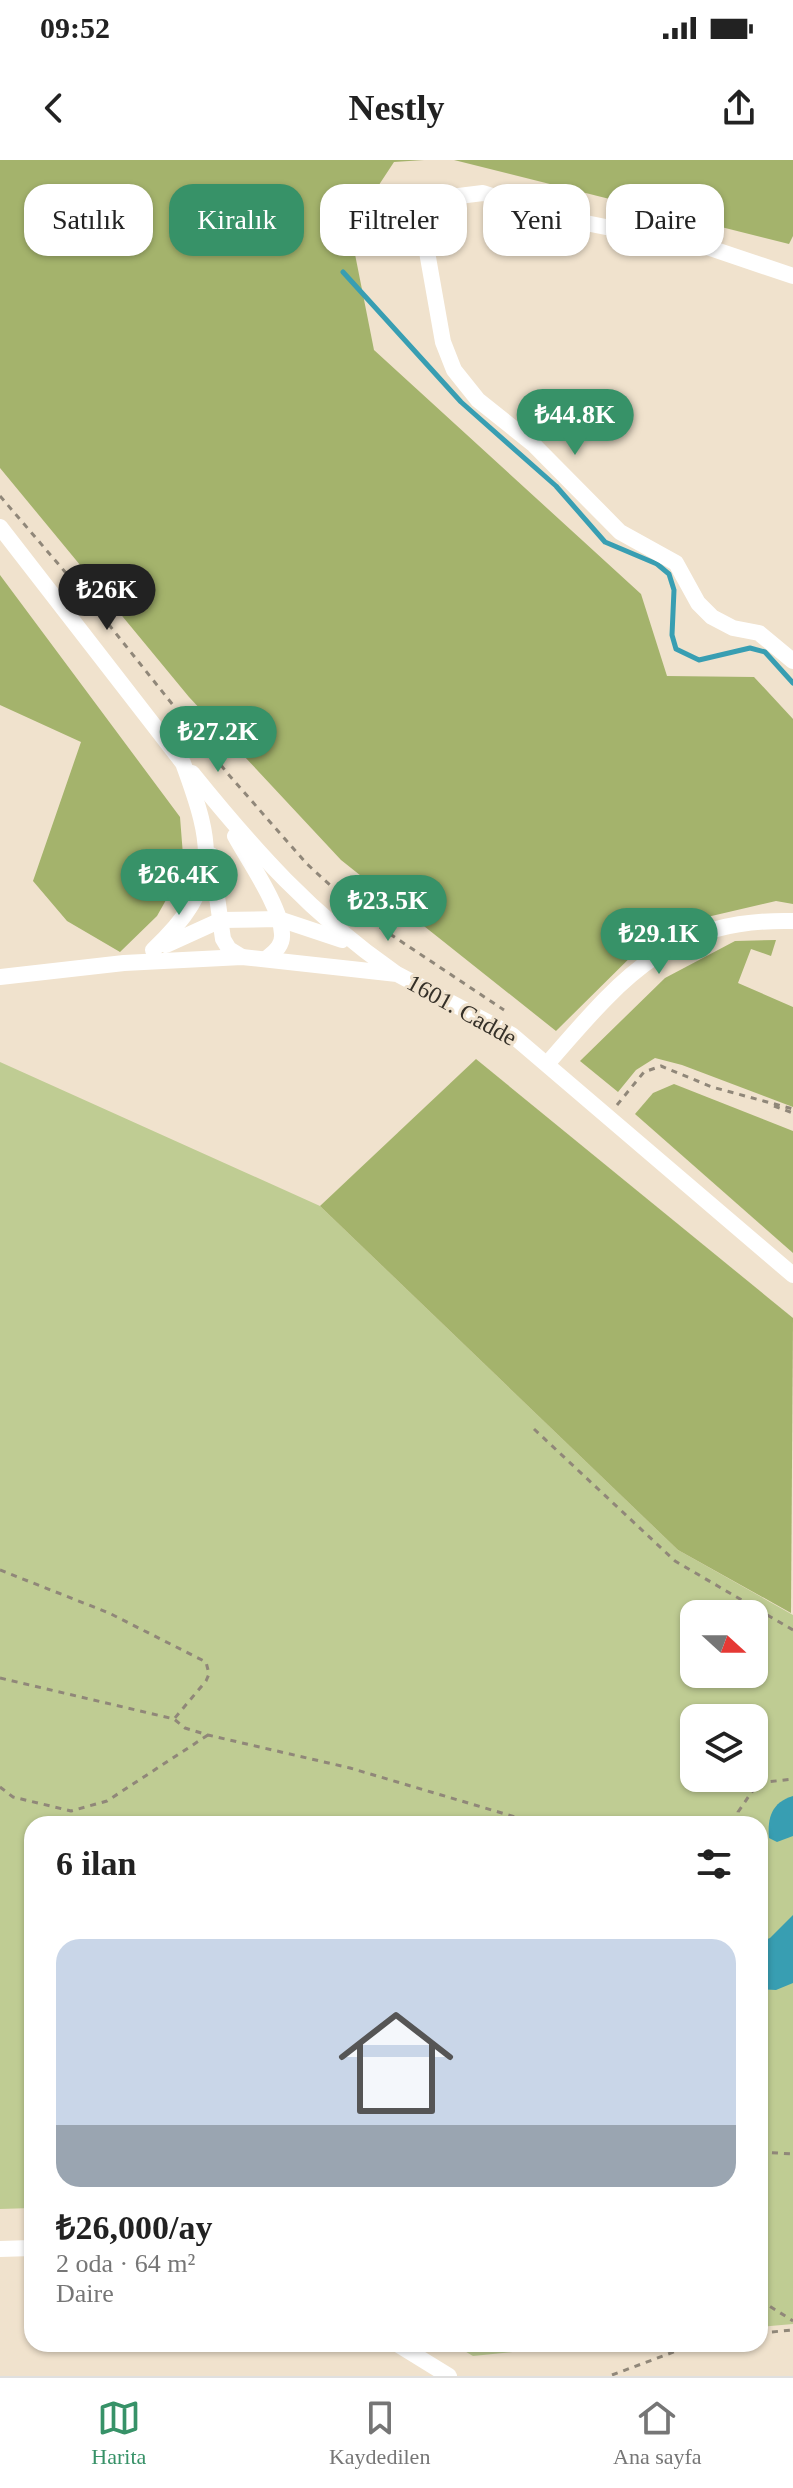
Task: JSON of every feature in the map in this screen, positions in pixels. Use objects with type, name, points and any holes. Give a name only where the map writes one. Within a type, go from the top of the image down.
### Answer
[{"type":"street","points":[[793,276],[710,248],[561,218],[483,193],[418,201],[443,342],[454,370],[478,400],[533,444],[620,532],[676,563],[698,603],[712,617],[733,628],[759,633],[793,661]]},
{"type":"street","points":[[0,527],[221,810],[316,914],[397,974]]},
{"type":"street","points":[[183,763],[204,826],[223,939],[229,949],[242,957]]},
{"type":"street","points":[[221,810],[279,919],[283,936],[278,949],[266,959]]},
{"type":"street","points":[[153,950],[187,917],[197,898],[204,877],[204,826]]},
{"type":"street","points":[[124,963],[221,920],[279,919],[355,945]]},
{"type":"street","points":[[547,1064],[601,1003],[655,954],[711,929],[793,921]]},
{"type":"street","name":"1601. Cadde","points":[[0,977],[124,963],[242,957],[397,974],[512,1035],[793,1275]]},
{"type":"street","points":[[0,2249],[24,2248]]},
{"type":"street","points":[[409,2352],[443,2374]]},
{"type":"path","points":[[0,496],[90,601],[228,774],[307,864],[366,918],[508,1013]]},
{"type":"path","points":[[604,1114],[622,1101],[644,1072],[661,1066],[793,1111]]},
{"type":"path","points":[[534,1429],[675,1561],[793,1630]]},
{"type":"path","points":[[0,1570],[109,1613],[206,1662],[209,1674],[206,1681],[174,1719]]},
{"type":"path","points":[[0,1678],[174,1719],[185,1728],[208,1735],[350,1768],[512,1816]]},
{"type":"path","points":[[0,1787],[13,1797],[71,1811],[107,1801],[208,1735]]},
{"type":"path","points":[[738,1816],[758,1783],[793,1779]]},
{"type":"path","points":[[768,2152],[793,2154]]},
{"type":"path","points":[[768,2305],[793,2321]]},
{"type":"path","points":[[768,2332],[793,2330]]},
{"type":"path","points":[[612,2375],[674,2352]]},
{"type":"green space","points":[[0,160],[424,160],[394,162],[380,184],[320,184],[320,256],[355,256],[374,350],[641,594],[667,676],[754,677],[793,719],[793,904],[776,901],[660,928],[556,1031],[341,860],[189,697],[0,468]]},
{"type":"green space","points":[[454,160],[793,160],[793,236],[789,244],[724,228],[724,184],[606,184],[606,198],[590,194],[590,184],[550,184]]},
{"type":"green space","points":[[0,575],[180,817],[184,868],[157,916],[120,952],[67,921],[33,881],[81,742],[0,705]]},
{"type":"green space","points":[[776,940],[771,956],[751,949],[738,983],[793,1007],[793,1107],[682,1065],[655,1058],[636,1070],[618,1092],[580,1061],[665,978],[735,941]]},
{"type":"green space","points":[[476,1059],[793,1318],[791,1613],[678,1550],[320,1206]]},
{"type":"green space","points":[[0,1062],[320,1206],[678,1550],[766,1600],[680,1600],[680,1688],[768,1688],[768,1601],[793,1615],[793,2324],[768,2326],[768,1816],[24,1816],[24,2208],[0,2209]]},
{"type":"green space","points":[[674,1084],[793,1131],[793,1253],[635,1114],[653,1093]]},
{"type":"green space","points":[[466,2352],[512,2352],[473,2356]]},
{"type":"water","points":[[793,1796],[793,1836],[777,1842],[769,1838],[772,1812],[780,1802]]},
{"type":"water","points":[[793,1915],[793,1983],[776,1990],[768,1990],[770,1938]]},
{"type":"waterway","points":[[343,272],[461,402],[556,486],[605,542],[657,564],[669,574],[674,590],[672,635],[676,649],[699,660],[750,648],[765,652],[793,683]]}]
